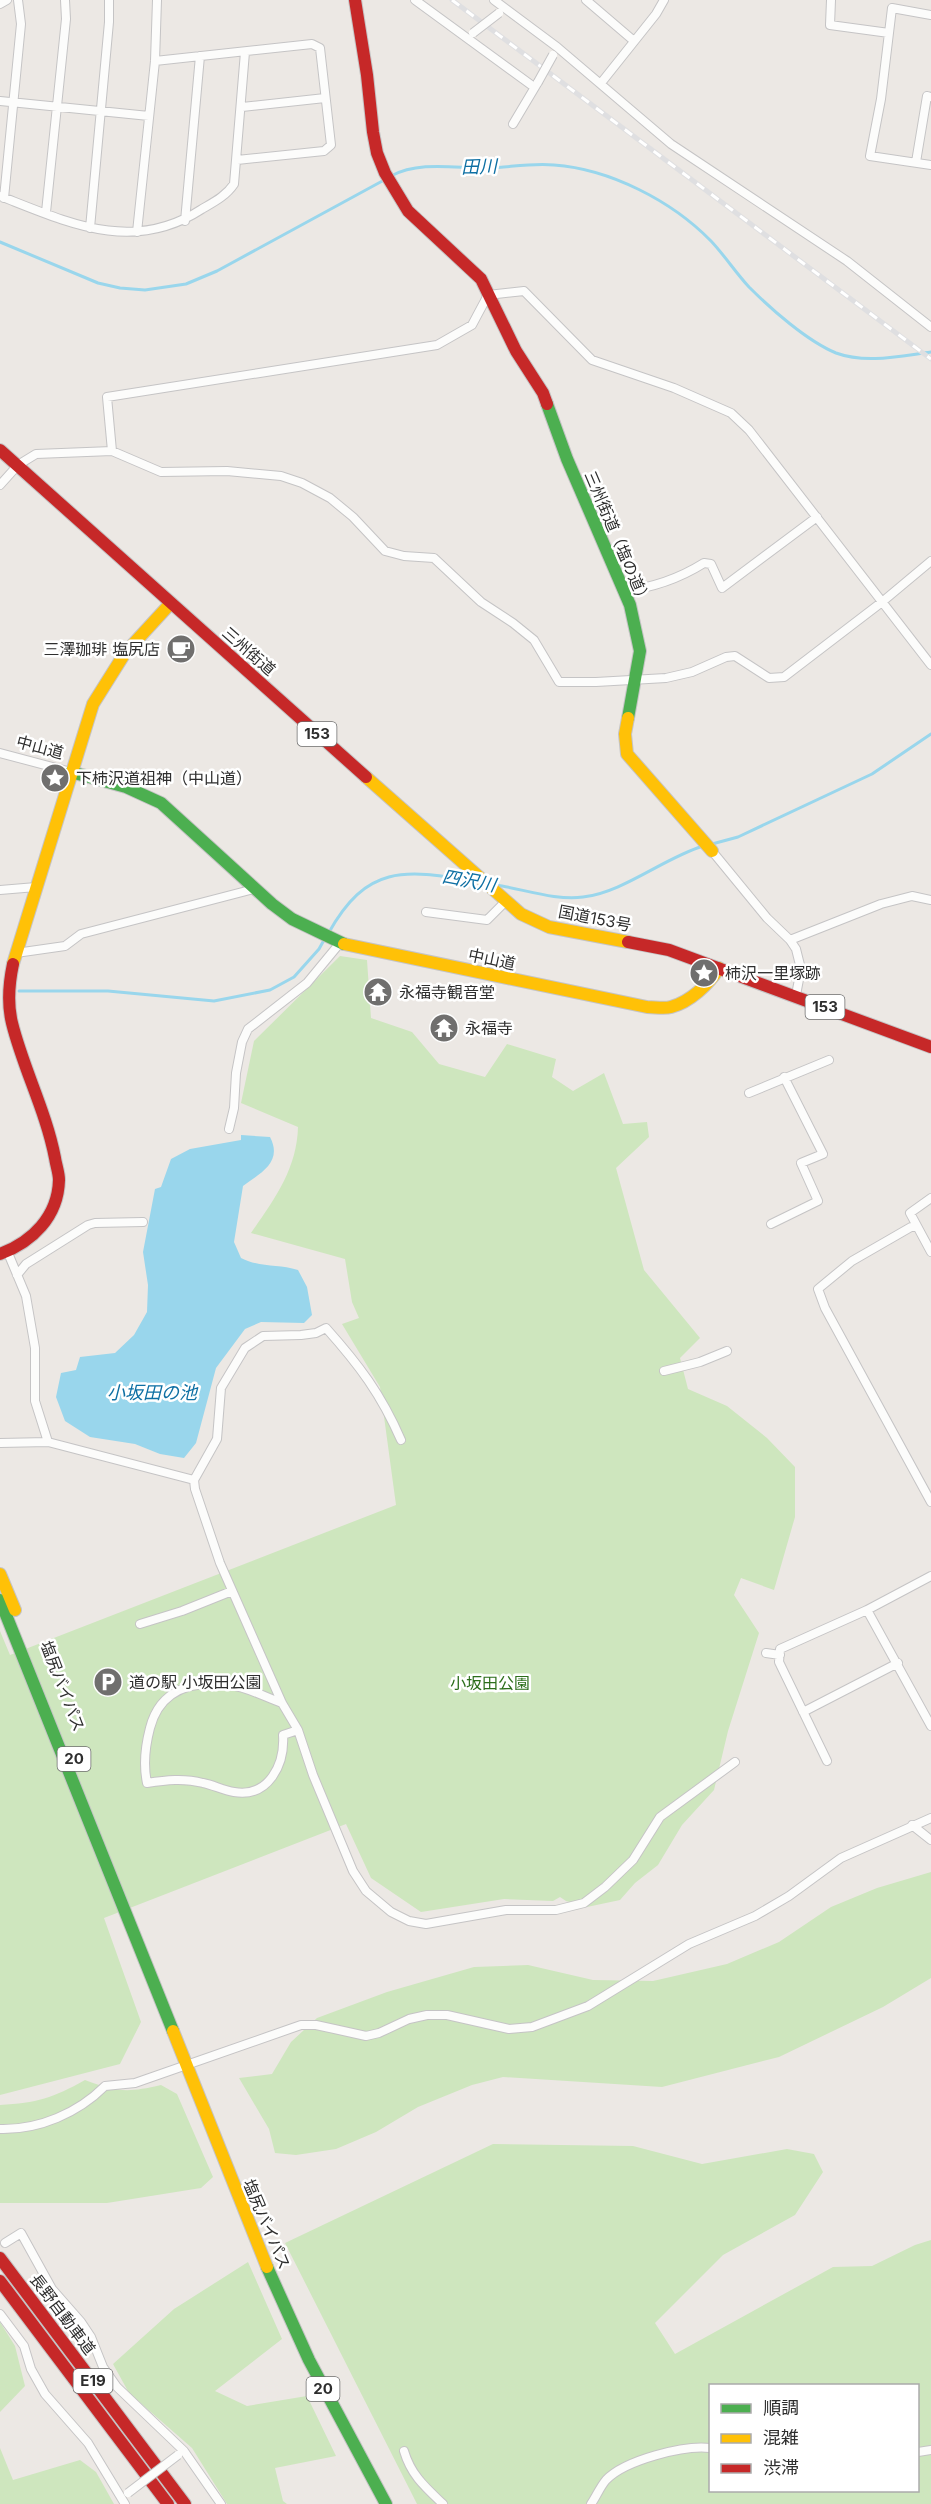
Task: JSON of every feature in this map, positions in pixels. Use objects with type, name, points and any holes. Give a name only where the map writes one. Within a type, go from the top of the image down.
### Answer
[{"type":"main road","name":"三州街道（塩の道）","points":[[355,0],[373,132],[377,153],[385,173],[408,211],[426,231],[481,279],[516,351],[543,393],[567,459],[630,604],[640,651],[625,734],[627,754],[712,851]]},
{"type":"main road","name":"三州街道","points":[[0,450],[477,876]]},
{"type":"main road","points":[[70,772],[98,693],[125,653],[170,604]]},
{"type":"main road","name":"中山道","points":[[4,1253],[28,1241],[47,1221],[58,1195],[59,1180],[52,1144],[11,1021],[8,988],[16,952],[70,772],[126,787],[155,799],[254,889],[292,919],[336,941],[609,1000],[659,1008],[677,1005],[702,989],[716,976],[719,968]]},
{"type":"main road","name":"国道153号","points":[[477,876],[521,914],[549,927],[669,950],[719,968]]},
{"type":"main road","name":"153","points":[[719,968],[931,1047]]},
{"type":"main road","name":"塩尻バイパス","points":[[0,1574],[130,1904],[140,1947]]},
{"type":"main road","name":"塩尻バイパス","points":[[0,1600],[140,1947],[224,2165],[268,2270],[325,2392],[386,2504]]},
{"type":"main road","name":"長野自動車道","points":[[0,2258],[185,2504]]},
{"type":"main road","name":"長野自動車道","points":[[0,2281],[168,2504]]},
{"type":"street","points":[[0,4],[7,0]]},
{"type":"street","points":[[18,0],[21,24],[2,197],[90,228],[119,233],[163,229],[185,220],[228,192],[234,184],[237,160],[245,52]]},
{"type":"street","points":[[46,212],[66,19],[64,0]]},
{"type":"street","points":[[90,228],[109,0]]},
{"type":"street","points":[[137,232],[155,61],[157,0]]},
{"type":"street","points":[[415,0],[471,36],[536,84]]},
{"type":"street","points":[[494,0],[555,51],[601,83],[671,144],[847,261],[931,327]]},
{"type":"street","points":[[586,0],[634,41]]},
{"type":"street","points":[[601,83],[664,0]]},
{"type":"street","points":[[831,0],[830,25],[889,33]]},
{"type":"street","points":[[931,15],[892,4],[881,99],[870,156],[931,165]]},
{"type":"street","points":[[471,36],[504,7]]},
{"type":"street","points":[[155,61],[312,44],[320,48],[330,145],[324,151],[237,160]]},
{"type":"street","points":[[513,123],[555,51]]},
{"type":"street","points":[[185,220],[200,56]]},
{"type":"street","points":[[916,162],[927,96],[931,97]]},
{"type":"street","points":[[242,107],[325,98]]},
{"type":"street","points":[[0,101],[149,116]]},
{"type":"street","points":[[112,451],[107,397],[437,345],[472,325],[488,295],[524,291],[592,360],[674,388],[731,413],[749,430],[931,665]]},
{"type":"street","points":[[0,485],[18,465],[36,454],[112,451],[161,472],[227,471],[281,476],[302,483],[330,498],[354,517],[385,551],[404,556],[434,558],[481,602],[534,640],[551,665],[559,682],[666,678],[692,672],[726,657],[735,656],[769,678],[784,677],[882,602],[931,561]]},
{"type":"street","points":[[623,591],[642,589],[691,571],[705,563],[711,564],[722,588],[817,517]]},
{"type":"street","name":"中山道","points":[[0,753],[70,772]]},
{"type":"street","name":"三州街道（塩の道）","points":[[712,851],[767,918],[796,949],[801,969],[796,995]]},
{"type":"street","points":[[0,890],[36,887]]},
{"type":"street","points":[[16,952],[65,946],[81,934],[254,889]]},
{"type":"street","points":[[790,940],[881,904],[912,896],[931,900]]},
{"type":"street","points":[[426,912],[487,920],[501,898]]},
{"type":"street","points":[[229,1129],[234,1108],[236,1073],[242,1042],[248,1029],[307,983],[336,941]]},
{"type":"street","points":[[749,1093],[829,1060]]},
{"type":"street","points":[[771,1224],[818,1201],[801,1163],[823,1154],[784,1077]]},
{"type":"street","points":[[931,1198],[910,1213],[931,1252]]},
{"type":"street","points":[[17,1275],[26,1264],[95,1223],[143,1222]]},
{"type":"street","points":[[917,1227],[911,1227],[860,1256],[818,1289],[825,1308],[931,1502]]},
{"type":"street","points":[[4,1253],[26,1296],[35,1348],[35,1401],[48,1442]]},
{"type":"street","points":[[401,1440],[385,1404],[358,1364],[326,1328],[316,1333],[301,1335],[263,1336],[245,1348],[226,1376],[219,1401],[217,1439],[195,1480],[205,1521],[232,1591],[282,1703],[298,1730],[313,1775],[353,1871],[366,1891],[391,1912],[409,1921],[426,1924],[506,1910],[556,1910],[584,1903],[605,1887],[633,1860],[660,1817],[735,1762]]},
{"type":"street","points":[[664,1371],[700,1362],[728,1351]]},
{"type":"street","points":[[0,1443],[48,1442],[195,1480]]},
{"type":"street","points":[[827,1761],[779,1662],[780,1648],[867,1610],[931,1575]]},
{"type":"street","points":[[140,1624],[182,1611],[232,1591]]},
{"type":"street","points":[[867,1610],[931,1726]]},
{"type":"street","points":[[766,1653],[780,1655]]},
{"type":"street","points":[[803,1712],[898,1663]]},
{"type":"street","points":[[282,1703],[231,1685],[183,1687],[166,1698],[153,1714],[146,1742],[144,1769],[147,1783],[182,1780],[236,1792],[255,1791],[270,1781],[281,1764],[284,1735],[298,1730]]},
{"type":"street","points":[[0,2129],[46,2122],[71,2112],[105,2086],[135,2083],[301,2025],[316,2025],[366,2036],[379,2033],[409,2019],[427,2015],[447,2015],[509,2029],[532,2027],[588,2006],[689,1944],[755,1916],[789,1896],[841,1858],[931,1818]]},
{"type":"street","points":[[912,1825],[931,1840]]},
{"type":"street","points":[[5,2243],[21,2234],[29,2245],[43,2276],[91,2337],[109,2376],[181,2453],[221,2504]]},
{"type":"street","points":[[0,2314],[24,2346],[31,2369],[45,2394],[88,2443],[125,2498],[181,2453]]},
{"type":"street","points":[[591,2504],[606,2481],[632,2466],[667,2451],[709,2448]]},
{"type":"street","points":[[404,2451],[410,2469],[426,2489],[443,2504]]},
{"type":"green space","name":"小坂田公園","points":[[340,956],[367,960],[371,1018],[412,1032],[439,1064],[485,1077],[507,1044],[556,1059],[552,1077],[573,1091],[604,1073],[623,1124],[647,1122],[649,1137],[616,1168],[644,1270],[700,1338],[680,1358],[688,1389],[727,1406],[767,1438],[795,1467],[795,1517],[774,1590],[741,1578],[734,1595],[759,1633],[728,1731],[714,1790],[682,1825],[658,1865],[635,1883],[620,1900],[587,1907],[560,1897],[553,1901],[504,1899],[421,1912],[371,1878],[346,1824],[104,1918],[141,2022],[120,2064],[0,2095],[0,1631],[10,1655],[396,1505],[380,1387],[342,1324],[359,1318],[352,1302],[345,1259],[251,1233],[276,1196],[289,1170],[297,1142],[298,1127],[241,1103],[254,1041]]},
{"type":"green space","points":[[931,1872],[931,1978],[883,2007],[779,2057],[662,2087],[503,2077],[472,2085],[418,2107],[376,2132],[336,2149],[296,2155],[275,2153],[269,2129],[239,2078],[272,2074],[291,2042],[317,2018],[387,1992],[474,1967],[528,1965],[593,1980],[653,1981],[727,1964],[779,1942],[831,1907],[877,1888]]},
{"type":"green space","points":[[85,2080],[122,2090],[161,2085],[177,2094],[213,2177],[201,2188],[107,2203],[0,2203],[0,2105],[44,2098]]},
{"type":"green space","points":[[493,2144],[633,2146],[702,2164],[787,2149],[814,2154],[823,2172],[795,2215],[723,2255],[655,2323],[675,2354],[833,2267],[872,2266],[915,2245],[931,2240],[931,2504],[417,2504],[285,2243]]},
{"type":"green space","points":[[248,2262],[282,2339],[215,2391],[247,2406],[307,2396],[336,2456],[275,2468],[283,2501],[287,2504],[227,2504],[192,2448],[129,2393],[113,2364],[174,2309]]},
{"type":"green space","points":[[0,2322],[15,2346],[25,2386],[0,2412]]},
{"type":"green space","points":[[0,2448],[13,2480],[80,2460],[96,2472],[114,2504],[0,2504]]},
{"type":"water","name":"小坂田の池","points":[[241,1135],[270,1137],[274,1153],[268,1166],[243,1186],[234,1242],[241,1258],[256,1263],[298,1270],[307,1287],[312,1315],[304,1323],[261,1322],[245,1329],[216,1368],[196,1443],[184,1458],[160,1454],[135,1444],[90,1437],[65,1421],[56,1397],[61,1373],[76,1370],[80,1357],[115,1353],[134,1335],[147,1312],[148,1285],[143,1252],[155,1189],[161,1187],[171,1159],[190,1149],[241,1140]]},
{"type":"waterway","name":"田川","points":[[391,176],[403,171],[427,167],[490,168],[538,164],[597,173],[618,180],[659,200],[695,226],[711,241],[744,282],[768,305],[790,324],[825,348],[847,356],[871,359],[931,352]]},
{"type":"waterway","name":"田川","points":[[0,242],[98,283],[120,288],[145,290],[186,284],[217,271],[386,179]]},
{"type":"waterway","name":"四沢川","points":[[712,844],[738,837],[872,774],[931,734]]},
{"type":"waterway","name":"四沢川","points":[[496,885],[551,896],[583,897],[613,889],[673,858],[703,846]]},
{"type":"waterway","name":"四沢川","points":[[328,934],[343,911],[358,894],[373,883],[408,874],[475,881]]},
{"type":"waterway","name":"四沢川","points":[[19,991],[108,991],[214,1001],[270,990],[294,977],[324,940]]},
{"type":"railway","points":[[452,0],[931,359]]},
{"type":"traffic: fast","points":[[547,404],[567,459],[630,605],[640,651],[628,718]]},
{"type":"traffic: fast","points":[[71,772],[126,787],[161,803],[272,904],[292,919],[344,944]]},
{"type":"traffic: fast","points":[[0,1600],[173,2031]]},
{"type":"traffic: fast","points":[[267,2267],[309,2360],[386,2504]]},
{"type":"traffic: slow","points":[[13,964],[93,704],[125,653],[170,604]]},
{"type":"traffic: slow","points":[[628,718],[625,734],[627,754],[712,851]]},
{"type":"traffic: slow","points":[[366,777],[521,914],[549,927],[628,942]]},
{"type":"traffic: slow","points":[[344,944],[647,1007],[662,1008],[678,1005],[692,997],[719,968]]},
{"type":"traffic: slow","points":[[0,1574],[15,1610]]},
{"type":"traffic: slow","points":[[173,2031],[267,2267]]},
{"type":"traffic: jam","points":[[355,0],[373,132],[377,153],[385,173],[408,211],[481,279],[516,351],[543,393],[547,404]]},
{"type":"traffic: jam","points":[[0,450],[366,777]]},
{"type":"traffic: jam","points":[[628,942],[669,950],[931,1047]]},
{"type":"traffic: jam","points":[[0,1254],[23,1243],[41,1226],[54,1205],[59,1180],[46,1123],[12,1023],[9,993],[13,964]]},
{"type":"traffic: jam","points":[[0,2258],[185,2504]]},
{"type":"traffic: jam","points":[[0,2281],[168,2504]]},
{"type":"place","name":"三澤珈琲 塩尻店","points":[[181,649]]},
{"type":"place","name":"下柿沢道祖神（中山道）","points":[[55,778]]},
{"type":"place","name":"柿沢一里塚跡","points":[[704,973]]},
{"type":"place","name":"永福寺観音堂","points":[[378,992]]},
{"type":"place","name":"永福寺","points":[[444,1028]]},
{"type":"place","name":"道の駅 小坂田公園","points":[[108,1682]]}]
